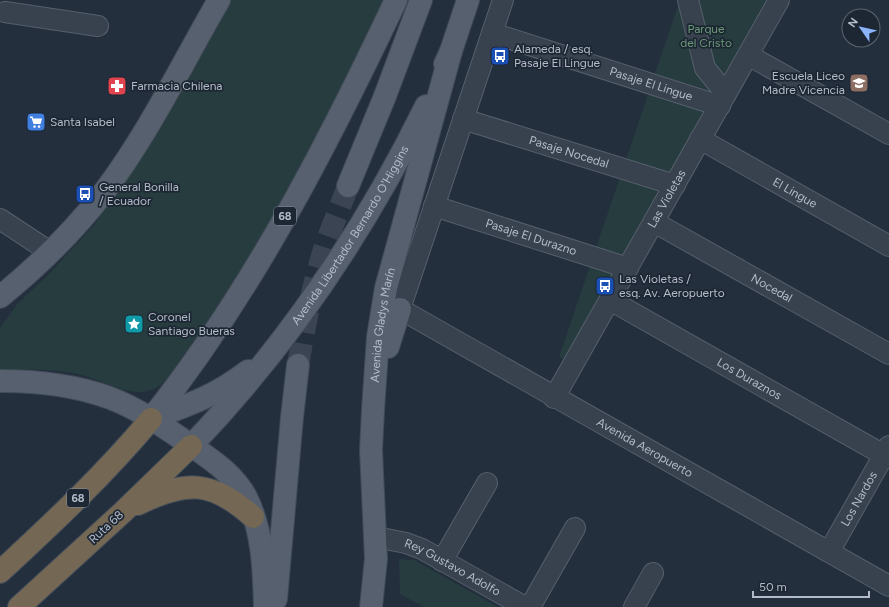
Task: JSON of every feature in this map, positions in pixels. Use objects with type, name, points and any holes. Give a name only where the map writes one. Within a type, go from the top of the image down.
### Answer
[{"type":"highway","name":"68","points":[[0,572],[91,486],[151,419]]},
{"type":"highway","name":"Ruta 68","points":[[19,607],[123,512],[191,446]]},
{"type":"highway","points":[[123,512],[167,491],[198,487],[217,492],[240,506],[253,517]]},
{"type":"main road","points":[[0,297],[17,283],[78,224],[104,191],[136,145],[219,0]]},
{"type":"main road","name":"68","points":[[151,419],[173,392],[208,341],[269,245],[321,152],[396,0]]},
{"type":"main road","points":[[348,186],[385,96],[421,0]]},
{"type":"main road","name":"Avenida Libertador Bernardo O'Higgins","points":[[191,446],[231,403],[278,345],[333,269],[384,186],[424,110],[451,51],[468,0]]},
{"type":"main road","name":"Avenida Gladys Marín","points":[[371,607],[376,559],[372,450],[378,337],[386,288],[451,51]]},
{"type":"main road","points":[[0,310],[17,283]]},
{"type":"main road","points":[[373,410],[386,351],[400,309]]},
{"type":"main road","points":[[151,419],[197,402],[226,387],[247,372],[278,345]]},
{"type":"main road","points":[[276,607],[292,417],[298,365]]},
{"type":"main road","points":[[0,381],[53,383],[70,386],[111,398],[151,419],[206,455],[229,474],[246,497],[253,517],[264,571],[265,607]]},
{"type":"street","points":[[400,309],[503,0]]},
{"type":"street","points":[[688,0],[705,68],[723,100]]},
{"type":"street","name":"Las Violetas","points":[[554,398],[779,0]]},
{"type":"street","points":[[7,11],[98,26]]},
{"type":"street","name":"Pasaje El Lingue","points":[[492,34],[723,100]]},
{"type":"street","points":[[748,55],[889,134]]},
{"type":"street","name":"Pasaje Nocedal","points":[[463,120],[675,185]]},
{"type":"street","name":"El Lingue","points":[[700,139],[889,246]]},
{"type":"street","name":"Pasaje El Durazno","points":[[434,206],[628,268]]},
{"type":"street","points":[[0,219],[50,252]]},
{"type":"street","name":"Nocedal","points":[[654,222],[889,354]]},
{"type":"street","name":"Los Duraznos","points":[[610,300],[887,453]]},
{"type":"street","name":"Avenida Aeropuerto","points":[[400,309],[554,398],[889,586]]},
{"type":"street","name":"Los Nardos","points":[[829,552],[887,453]]},
{"type":"street","points":[[442,560],[487,483]]},
{"type":"street","points":[[530,607],[575,528]]},
{"type":"street","name":"Rey Gustavo Adolfo","points":[[376,537],[413,545],[525,607]]},
{"type":"street","points":[[634,607],[653,573]]},
{"type":"green space","points":[[229,0],[385,0],[304,167],[230,292],[168,379],[155,388],[140,392],[125,390],[86,376],[69,372],[0,370],[0,329],[2,325],[18,303],[47,276],[94,225],[120,188],[145,152]]},
{"type":"green space","name":"Parque del Cristo","points":[[680,0],[767,0],[565,360],[559,357]]},
{"type":"green space","points":[[399,559],[414,560],[498,607],[424,607],[400,594]]},
{"type":"tunnel","points":[[298,365],[317,273],[326,243],[348,186]]},
{"type":"place","name":"Alameda / esq. Pasaje El Lingue","points":[[500,56]]},
{"type":"place","name":"Escuela Liceo Madre Vicencia","points":[[859,83]]},
{"type":"place","name":"Farmacia Chilena","points":[[117,86]]},
{"type":"place","name":"Santa Isabel","points":[[36,122]]},
{"type":"place","name":"General Bonilla / Ecuador","points":[[85,194]]},
{"type":"place","name":"Las Violetas / esq. Av. Aeropuerto","points":[[605,286]]},
{"type":"place","name":"Coronel Santiago Bueras","points":[[134,324]]}]
